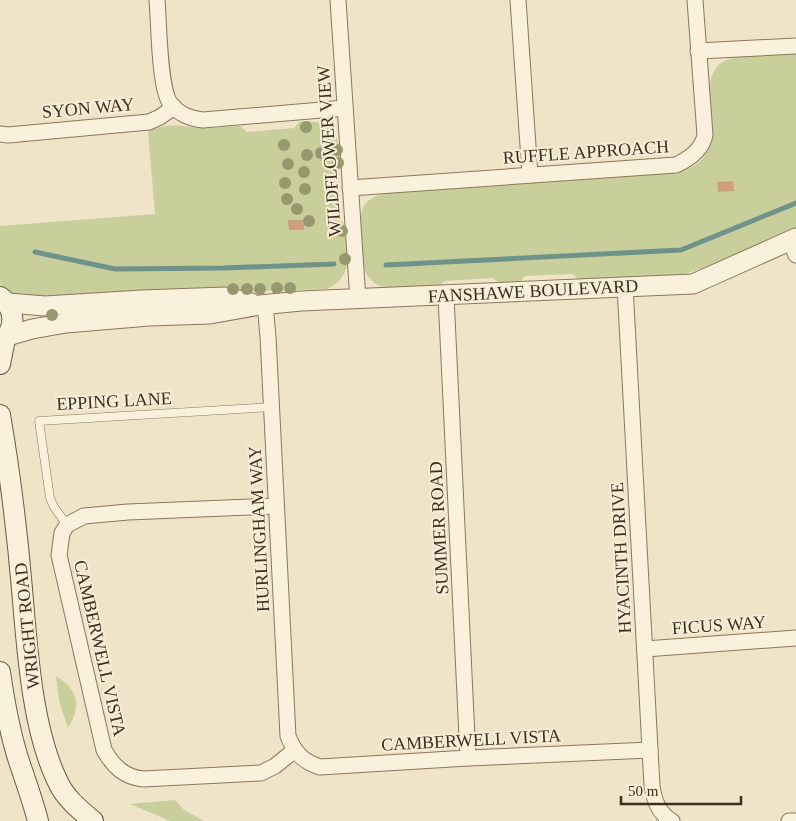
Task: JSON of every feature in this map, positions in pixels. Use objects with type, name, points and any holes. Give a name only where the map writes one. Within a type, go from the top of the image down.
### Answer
[{"type":"main road","points":[[0,364],[4,340],[12,328],[13,320],[12,311],[4,300]]},
{"type":"main road","name":"WRIGHT ROAD","points":[[0,415],[10,474],[31,673],[46,754],[58,783],[67,797],[93,821]]},
{"type":"main road","name":"WRIGHT ROAD","points":[[0,672],[4,702],[17,754],[31,792],[38,821]]},
{"type":"street","points":[[157,0],[164,86],[168,98],[174,107],[186,115],[194,119],[203,120],[345,108]]},
{"type":"street","name":"WILDFLOWER VIEW","points":[[338,0],[358,300]]},
{"type":"street","points":[[518,0],[530,175]]},
{"type":"street","name":"RUFFLE APPROACH","points":[[350,188],[676,165],[691,156],[701,145],[705,135],[695,0]]},
{"type":"street","points":[[698,51],[796,46]]},
{"type":"street","name":"SYON WAY","points":[[0,134],[8,135],[149,122],[174,107]]},
{"type":"street","name":"FANSHAWE BOULEVARD","points":[[4,340],[32,329],[66,323],[149,316],[210,314],[262,305],[693,284],[794,245]]},
{"type":"street","name":"HYACINTH DRIVE","points":[[625,286],[654,798],[663,814],[672,821]]},
{"type":"street","name":"SUMMER ROAD","points":[[446,296],[468,758]]},
{"type":"street","name":"FANSHAWE BOULEVARD","points":[[4,300],[45,306],[225,297],[262,305]]},
{"type":"street","name":"HURLINGHAM WAY","points":[[262,305],[272,407],[288,736],[295,750]]},
{"type":"street","points":[[67,526],[78,518],[92,514],[276,506]]},
{"type":"street","name":"CAMBERWELL VISTA","points":[[67,526],[62,533],[59,556],[104,750],[112,763],[129,776],[142,779],[262,773],[275,766],[295,750],[307,762],[320,767],[650,750]]},
{"type":"street","name":"FICUS WAY","points":[[645,649],[796,638]]},
{"type":"street","points":[[789,821],[796,821]]},
{"type":"lane","name":"EPPING LANE","points":[[67,526],[50,498],[39,420],[272,407]]},
{"type":"green space","points":[[796,52],[796,228],[712,265],[685,274],[579,280],[573,274],[525,276],[519,283],[499,283],[493,278],[444,281],[440,286],[391,289],[378,285],[370,279],[365,271],[361,248],[360,219],[364,206],[374,197],[387,193],[674,172],[695,165],[706,153],[711,138],[710,86],[714,71],[730,58]]},
{"type":"green space","points":[[299,122],[317,122],[331,129],[338,141],[339,148],[341,166],[336,173],[340,220],[346,226],[348,253],[346,270],[342,277],[336,284],[327,289],[18,299],[3,289],[0,284],[0,226],[155,214],[148,131],[164,126],[176,125],[208,128],[240,126],[247,132],[294,128]]},
{"type":"green space","points":[[56,676],[69,687],[75,699],[75,712],[68,728],[59,701]]},
{"type":"green space","points":[[175,800],[184,810],[204,821],[170,821],[130,804]]},
{"type":"building","points":[[733,181],[734,191],[718,192],[717,182]]},
{"type":"building","points":[[288,220],[304,220],[304,230],[289,230]]},
{"type":"waterway","points":[[386,265],[681,250],[796,203]]},
{"type":"waterway","points":[[35,252],[115,269],[334,264]]}]
